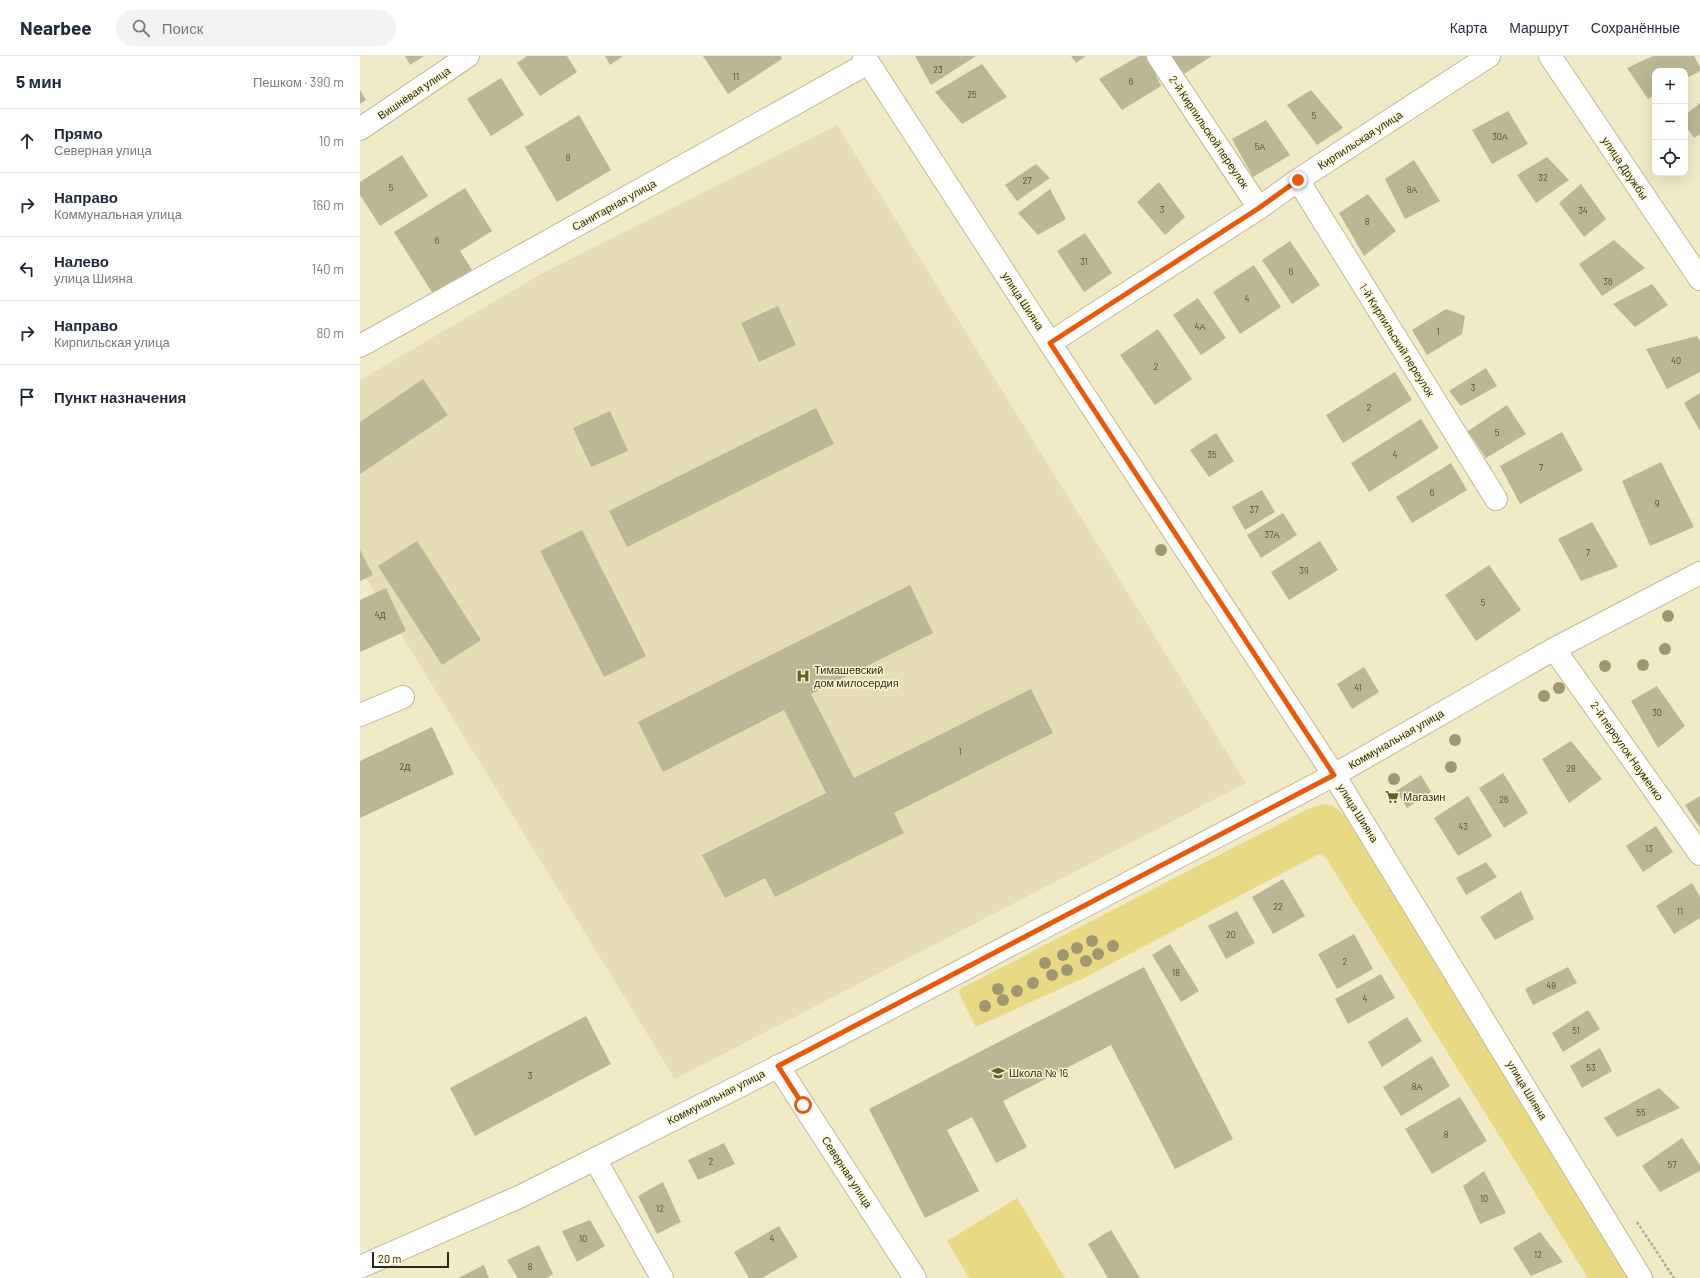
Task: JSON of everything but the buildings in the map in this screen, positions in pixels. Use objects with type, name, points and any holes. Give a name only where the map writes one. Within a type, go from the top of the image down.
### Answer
[{"type":"street","name":"Вишнёвая улица","points":[[360,129],[468,56]]},
{"type":"street","name":"2-й Кирпильской переулок","points":[[1158,56],[1259,208]]},
{"type":"street","name":"Кирпильская улица","points":[[1050,343],[1259,208],[1298,180],[1489,56]]},
{"type":"street","name":"улица Дружбы","points":[[1550,56],[1699,274]]},
{"type":"street","name":"улица Шияна","points":[[866,60],[1334,775],[1641,1278]]},
{"type":"street","name":"Санитарная улица","points":[[360,346],[866,60]]},
{"type":"street","name":"1-й Кирпильский переулок","points":[[1298,180],[1496,499]]},
{"type":"street","name":"Коммунальная улица","points":[[360,1266],[519,1197],[778,1066],[1334,775],[1554,649],[1700,573]]},
{"type":"street","name":"2-й переулок Науменко","points":[[1554,649],[1700,854]]},
{"type":"street","points":[[360,715],[403,697]]},
{"type":"street","name":"Северная улица","points":[[778,1066],[916,1278]]},
{"type":"street","points":[[595,1159],[662,1278]]},
{"type":"shaded area","name":"Тимашевский дом милосердия","points":[[837,125],[1246,783],[675,1079],[360,568],[360,380],[541,274]]},
{"type":"shaded area","points":[[1322,804],[1333,806],[1345,816],[1629,1278],[1588,1278],[1326,858],[1322,855],[1317,855],[1084,978],[976,1027],[959,993],[960,989],[1308,809]]},
{"type":"shaded area","points":[[1017,1198],[1065,1278],[969,1278],[947,1241]]},
{"type":"place","name":"Тимашевский дом милосердия","points":[[803,676]]},
{"type":"place","name":"Магазин","points":[[1392,797]]},
{"type":"place","name":"Школа № 16","points":[[998,1073]]},
{"type":"route","points":[[803,1105],[778,1066],[1334,775],[1050,343],[1259,208],[1298,180]]}]
